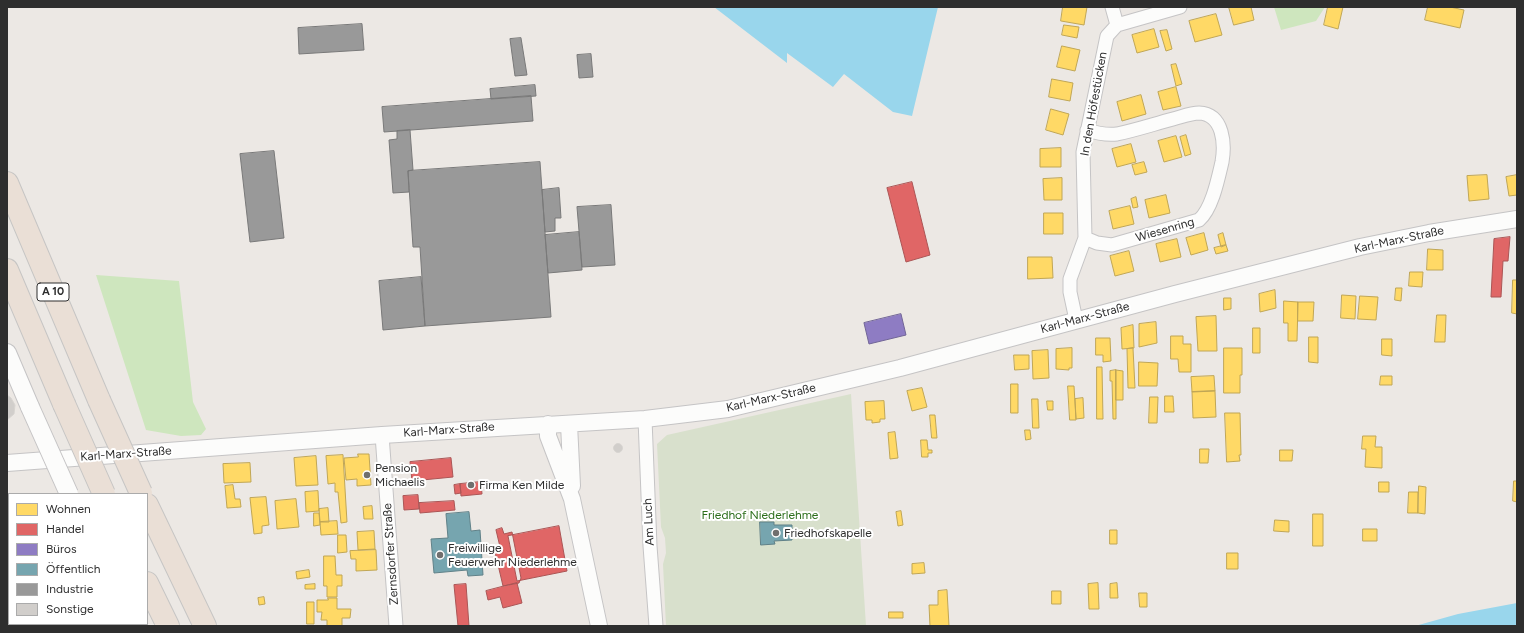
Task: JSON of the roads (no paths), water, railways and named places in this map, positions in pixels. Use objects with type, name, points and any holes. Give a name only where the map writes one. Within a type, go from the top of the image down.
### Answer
[{"type":"highway","name":"A 10","points":[[7,183],[99,400],[141,493]]},
{"type":"highway","name":"A 10","points":[[7,270],[104,493]]},
{"type":"highway","name":"A 10","points":[[148,507],[205,626]]},
{"type":"highway","points":[[148,585],[168,626]]},
{"type":"main road","points":[[7,353],[69,493]]},
{"type":"street","points":[[1112,7],[1117,25],[1180,7]]},
{"type":"street","name":"In den Höfestücken","points":[[1076,320],[1070,292],[1070,279],[1085,238],[1084,152],[1087,130],[1107,36],[1117,25]]},
{"type":"street","name":"Wiesenring","points":[[1085,238],[1097,243],[1112,245],[1186,225],[1199,220],[1204,215],[1210,203],[1219,174],[1224,148],[1219,126],[1212,118],[1201,113],[1115,134],[1087,130]]},
{"type":"street","name":"Karl-Marx-Straße","points":[[7,463],[382,435],[645,419],[728,409],[900,368],[1076,320],[1360,247],[1429,233],[1517,219]]},
{"type":"street","name":"Am Luch","points":[[645,419],[650,546],[656,626]]},
{"type":"street","points":[[548,424],[548,436],[572,499],[599,626]]},
{"type":"street","points":[[569,424],[572,499]]},
{"type":"street","name":"Zernsdorfer Straße","points":[[382,435],[396,626]]},
{"type":"water","points":[[714,7],[938,7],[912,116],[893,112],[844,74],[833,87],[787,53],[787,63]]},
{"type":"water","points":[[1517,603],[1517,626],[1415,626],[1458,614]]},
{"type":"place","name":"Pension Michaelis","points":[[367,475]]},
{"type":"place","name":"Firma Ken Milde","points":[[471,485]]},
{"type":"place","name":"Friedhofskapelle","points":[[776,533]]},
{"type":"place","name":"Freiwillige Feuerwehr Niederlehme","points":[[440,555]]},
{"type":"park label","name":"Friedhof Niederlehme","points":[[760,515]]}]
